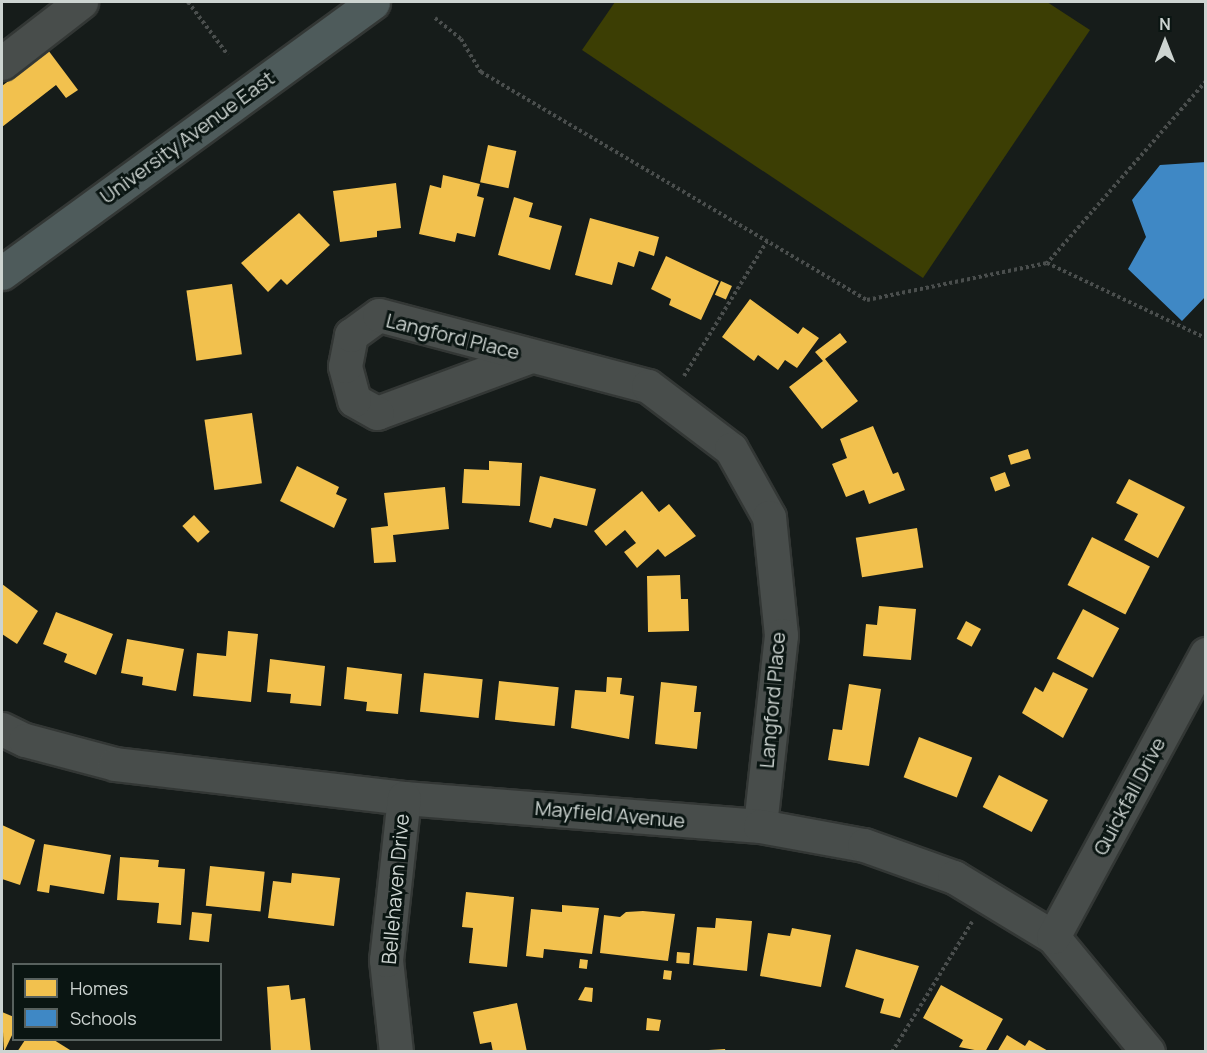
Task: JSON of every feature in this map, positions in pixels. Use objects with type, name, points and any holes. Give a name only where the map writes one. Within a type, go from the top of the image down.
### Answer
[{"type":"main road","name":"University Avenue East","points":[[2,273],[373,2]]},
{"type":"street","points":[[2,63],[81,2]]},
{"type":"street","name":"Langford Place","points":[[531,356],[377,412],[354,400],[345,366],[351,335],[379,315],[648,386],[731,449],[769,517],[781,635],[760,826]]},
{"type":"street","name":"Quickfall Drive","points":[[1053,937],[1206,654]]},
{"type":"street","name":"Mayfield Avenue","points":[[2,729],[25,740],[115,764],[404,798],[760,826],[864,845],[954,877],[1053,937],[1148,1052]]},
{"type":"street","name":"Bellehaven Drive","points":[[396,1052],[386,960],[404,798]]},
{"type":"path","points":[[188,2],[228,55]]},
{"type":"path","points":[[435,18],[461,39],[482,72],[867,300],[1047,263],[1206,338]]},
{"type":"path","points":[[1047,263],[1206,81]]},
{"type":"path","points":[[668,402],[767,241]]},
{"type":"path","points":[[892,1052],[967,929]]},
{"type":"shaded area","points":[[615,2],[1047,2],[1090,30],[923,278],[582,50]]},
{"type":"building: Homes","points":[[48,50],[78,90],[66,98],[56,85],[2,127],[2,86]]},
{"type":"building: Homes","points":[[488,145],[516,151],[508,188],[480,182]]},
{"type":"building: Homes","points":[[443,175],[480,184],[477,196],[484,198],[475,237],[457,233],[455,242],[419,234],[430,185],[441,188]]},
{"type":"building: Homes","points":[[396,183],[401,228],[377,231],[377,237],[340,242],[333,191]]},
{"type":"building: Homes","points":[[514,197],[533,203],[529,217],[562,226],[550,270],[498,255]]},
{"type":"building: Homes","points":[[299,213],[330,245],[287,285],[281,279],[268,292],[241,263]]},
{"type":"building: Homes","points":[[590,218],[659,237],[654,256],[639,251],[634,267],[618,262],[612,285],[575,275]]},
{"type":"building: Homes","points":[[666,256],[719,281],[701,320],[669,305],[671,299],[651,289]]},
{"type":"building: Homes","points":[[721,281],[732,286],[726,300],[715,295]]},
{"type":"building: Homes","points":[[232,284],[242,354],[196,361],[186,290]]},
{"type":"building: Homes","points":[[750,299],[798,334],[803,327],[819,338],[797,368],[785,360],[778,370],[758,355],[754,361],[722,337]]},
{"type":"building: Homes","points":[[840,333],[847,342],[825,359],[858,401],[822,429],[789,387],[823,361],[815,352]]},
{"type":"building: Homes","points":[[252,413],[262,483],[214,490],[204,420]]},
{"type":"building: Homes","points":[[873,426],[893,474],[898,472],[905,490],[869,504],[864,490],[846,497],[832,464],[847,458],[840,439]]},
{"type":"building: Homes","points":[[1028,449],[1031,459],[1011,465],[1008,455]]},
{"type":"building: Homes","points":[[489,461],[522,463],[520,506],[462,503],[464,469],[489,470]]},
{"type":"building: Homes","points":[[297,466],[339,487],[336,494],[347,499],[334,528],[280,501]]},
{"type":"building: Homes","points":[[1005,472],[1010,486],[995,492],[990,477]]},
{"type":"building: Homes","points":[[540,476],[596,489],[587,526],[554,518],[551,528],[529,522]]},
{"type":"building: Homes","points":[[1129,479],[1185,507],[1158,558],[1124,540],[1138,514],[1116,503]]},
{"type":"building: Homes","points":[[445,487],[449,529],[393,535],[396,562],[374,563],[371,528],[388,526],[384,493]]},
{"type":"building: Homes","points":[[642,491],[659,512],[669,504],[696,536],[665,557],[658,549],[637,568],[624,552],[636,543],[625,530],[606,546],[594,531]]},
{"type":"building: Homes","points":[[194,515],[210,532],[198,543],[182,526]]},
{"type":"building: Homes","points":[[917,528],[923,568],[862,577],[856,538]]},
{"type":"building: Homes","points":[[1092,537],[1150,567],[1125,615],[1067,585]]},
{"type":"building: Homes","points":[[680,575],[681,599],[688,599],[689,631],[648,632],[647,576]]},
{"type":"building: Homes","points":[[2,584],[38,611],[17,644],[2,634]]},
{"type":"building: Homes","points":[[879,606],[916,609],[911,660],[863,656],[866,624],[877,625]]},
{"type":"building: Homes","points":[[1083,609],[1119,628],[1093,678],[1057,658]]},
{"type":"building: Homes","points":[[56,612],[113,634],[96,675],[64,662],[67,654],[43,644]]},
{"type":"building: Homes","points":[[966,621],[981,629],[972,647],[957,639]]},
{"type":"building: Homes","points":[[228,631],[258,634],[251,702],[193,696],[197,653],[226,656]]},
{"type":"building: Homes","points":[[127,639],[184,649],[176,691],[142,685],[143,677],[121,673]]},
{"type":"building: Homes","points":[[270,659],[325,666],[321,706],[290,703],[291,694],[267,692]]},
{"type":"building: Homes","points":[[347,667],[402,674],[398,714],[366,711],[367,702],[344,699]]},
{"type":"building: Homes","points":[[1053,672],[1088,689],[1063,738],[1022,713],[1035,687],[1043,692]]},
{"type":"building: Homes","points":[[424,673],[483,679],[479,718],[420,712]]},
{"type":"building: Homes","points":[[607,677],[622,678],[620,694],[634,696],[629,739],[571,728],[575,690],[606,692]]},
{"type":"building: Homes","points":[[499,681],[559,687],[555,726],[495,720]]},
{"type":"building: Homes","points":[[661,682],[697,686],[694,712],[701,712],[697,749],[655,744]]},
{"type":"building: Homes","points":[[849,684],[881,689],[869,766],[828,760],[833,729],[842,730]]},
{"type":"building: Homes","points":[[919,737],[972,757],[957,798],[904,777]]},
{"type":"building: Homes","points":[[999,775],[1048,800],[1032,832],[983,807]]},
{"type":"building: Homes","points":[[2,825],[35,840],[20,885],[2,879]]},
{"type":"building: Homes","points":[[44,844],[111,855],[104,894],[50,885],[49,893],[37,891]]},
{"type":"building: Homes","points":[[120,857],[159,860],[158,867],[185,869],[181,925],[157,923],[159,903],[117,900]]},
{"type":"building: Homes","points":[[210,866],[265,872],[261,912],[206,906]]},
{"type":"building: Homes","points":[[292,873],[340,878],[334,926],[268,918],[273,881],[291,883]]},
{"type":"building: Homes","points":[[466,892],[514,897],[507,967],[469,963],[473,928],[462,927]]},
{"type":"building: Homes","points":[[562,905],[599,908],[592,954],[544,949],[543,958],[526,956],[531,909],[562,912]]},
{"type":"building: Homes","points":[[192,912],[212,914],[209,942],[189,940]]},
{"type":"building: Homes","points":[[626,912],[675,914],[668,961],[600,953],[604,915],[620,917]]},
{"type":"building: Homes","points":[[716,918],[752,921],[747,971],[693,965],[697,927],[715,928]]},
{"type":"building: Homes","points":[[792,928],[831,935],[821,987],[760,976],[768,933],[790,936]]},
{"type":"building: Homes","points":[[856,949],[919,966],[900,1018],[880,1013],[884,999],[845,987]]},
{"type":"building: Homes","points":[[677,952],[690,953],[689,964],[676,963]]},
{"type":"building: Homes","points":[[580,959],[588,960],[587,969],[579,968]]},
{"type":"building: Homes","points":[[664,970],[672,971],[671,980],[663,979]]},
{"type":"building: Homes","points":[[289,985],[291,1000],[305,998],[311,1052],[271,1052],[267,987]]},
{"type":"building: Homes","points":[[941,985],[1003,1019],[985,1052],[959,1047],[963,1040],[923,1018]]},
{"type":"building: Homes","points":[[585,987],[593,988],[592,1002],[578,1000]]},
{"type":"building: Homes","points":[[517,1003],[527,1052],[493,1052],[491,1042],[480,1044],[473,1012]]},
{"type":"building: Homes","points":[[2,1012],[12,1016],[12,1035],[4,1052]]},
{"type":"building: Homes","points":[[647,1018],[661,1020],[659,1031],[646,1030]]},
{"type":"building: Homes","points":[[1007,1035],[1025,1046],[1029,1040],[1050,1052],[997,1052]]},
{"type":"building: Homes","points":[[24,1041],[56,1041],[70,1050],[17,1052]]},
{"type":"building: Homes","points":[[725,1049],[726,1052],[709,1052],[709,1050]]},
{"type":"building: Schools","points":[[1206,162],[1206,296],[1182,321],[1128,269],[1146,237],[1132,200],[1160,165]]}]
